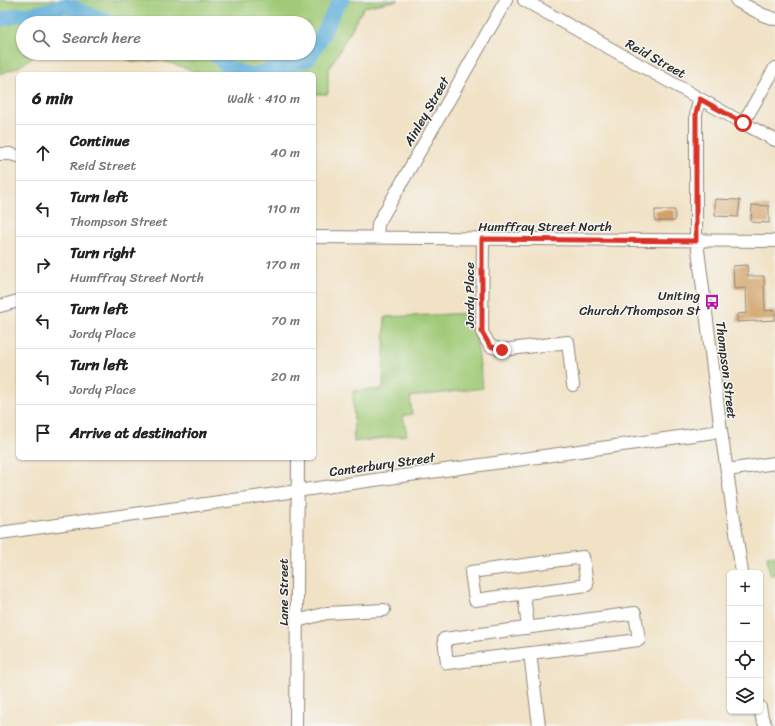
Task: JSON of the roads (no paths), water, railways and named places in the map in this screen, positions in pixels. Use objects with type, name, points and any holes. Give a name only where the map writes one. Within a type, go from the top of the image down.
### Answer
[{"type":"street","name":"Ainley Street","points":[[376,238],[378,224],[506,0]]},
{"type":"street","name":"Reid Street","points":[[524,0],[775,140]]},
{"type":"street","points":[[737,1],[763,15],[775,19]]},
{"type":"street","points":[[743,123],[775,68]]},
{"type":"street","name":"Thompson Street","points":[[700,99],[696,114],[696,241],[721,431],[728,470],[742,570]]},
{"type":"street","points":[[0,154],[16,154]]},
{"type":"street","name":"Humffray Street North","points":[[316,237],[775,241]]},
{"type":"street","name":"Jordy Place","points":[[482,239],[482,332],[490,346],[502,350],[568,342],[573,385]]},
{"type":"street","points":[[0,306],[16,302]]},
{"type":"street","name":"Canterbury Street","points":[[0,533],[721,431]]},
{"type":"street","name":"Lane Street","points":[[296,726],[298,460]]},
{"type":"street","points":[[728,470],[775,463]]},
{"type":"street","points":[[583,557],[587,585],[524,594],[475,600],[471,572],[583,557]]},
{"type":"street","points":[[524,594],[528,628]]},
{"type":"street","points":[[296,621],[327,614],[384,610]]},
{"type":"street","points":[[635,614],[639,640],[447,663],[444,639],[528,628],[635,614]]},
{"type":"street","points":[[530,653],[539,726]]},
{"type":"street","points":[[761,714],[766,726]]},
{"type":"waterway","points":[[316,47],[335,9],[342,0]]},
{"type":"waterway","points":[[0,20],[18,15],[33,14],[66,5],[94,16]]},
{"type":"waterway","points":[[221,60],[228,68],[241,72]]},
{"type":"waterway","points":[[264,72],[305,60]]},
{"type":"place","name":"Uniting Church/Thompson St","points":[[712,302]]}]
